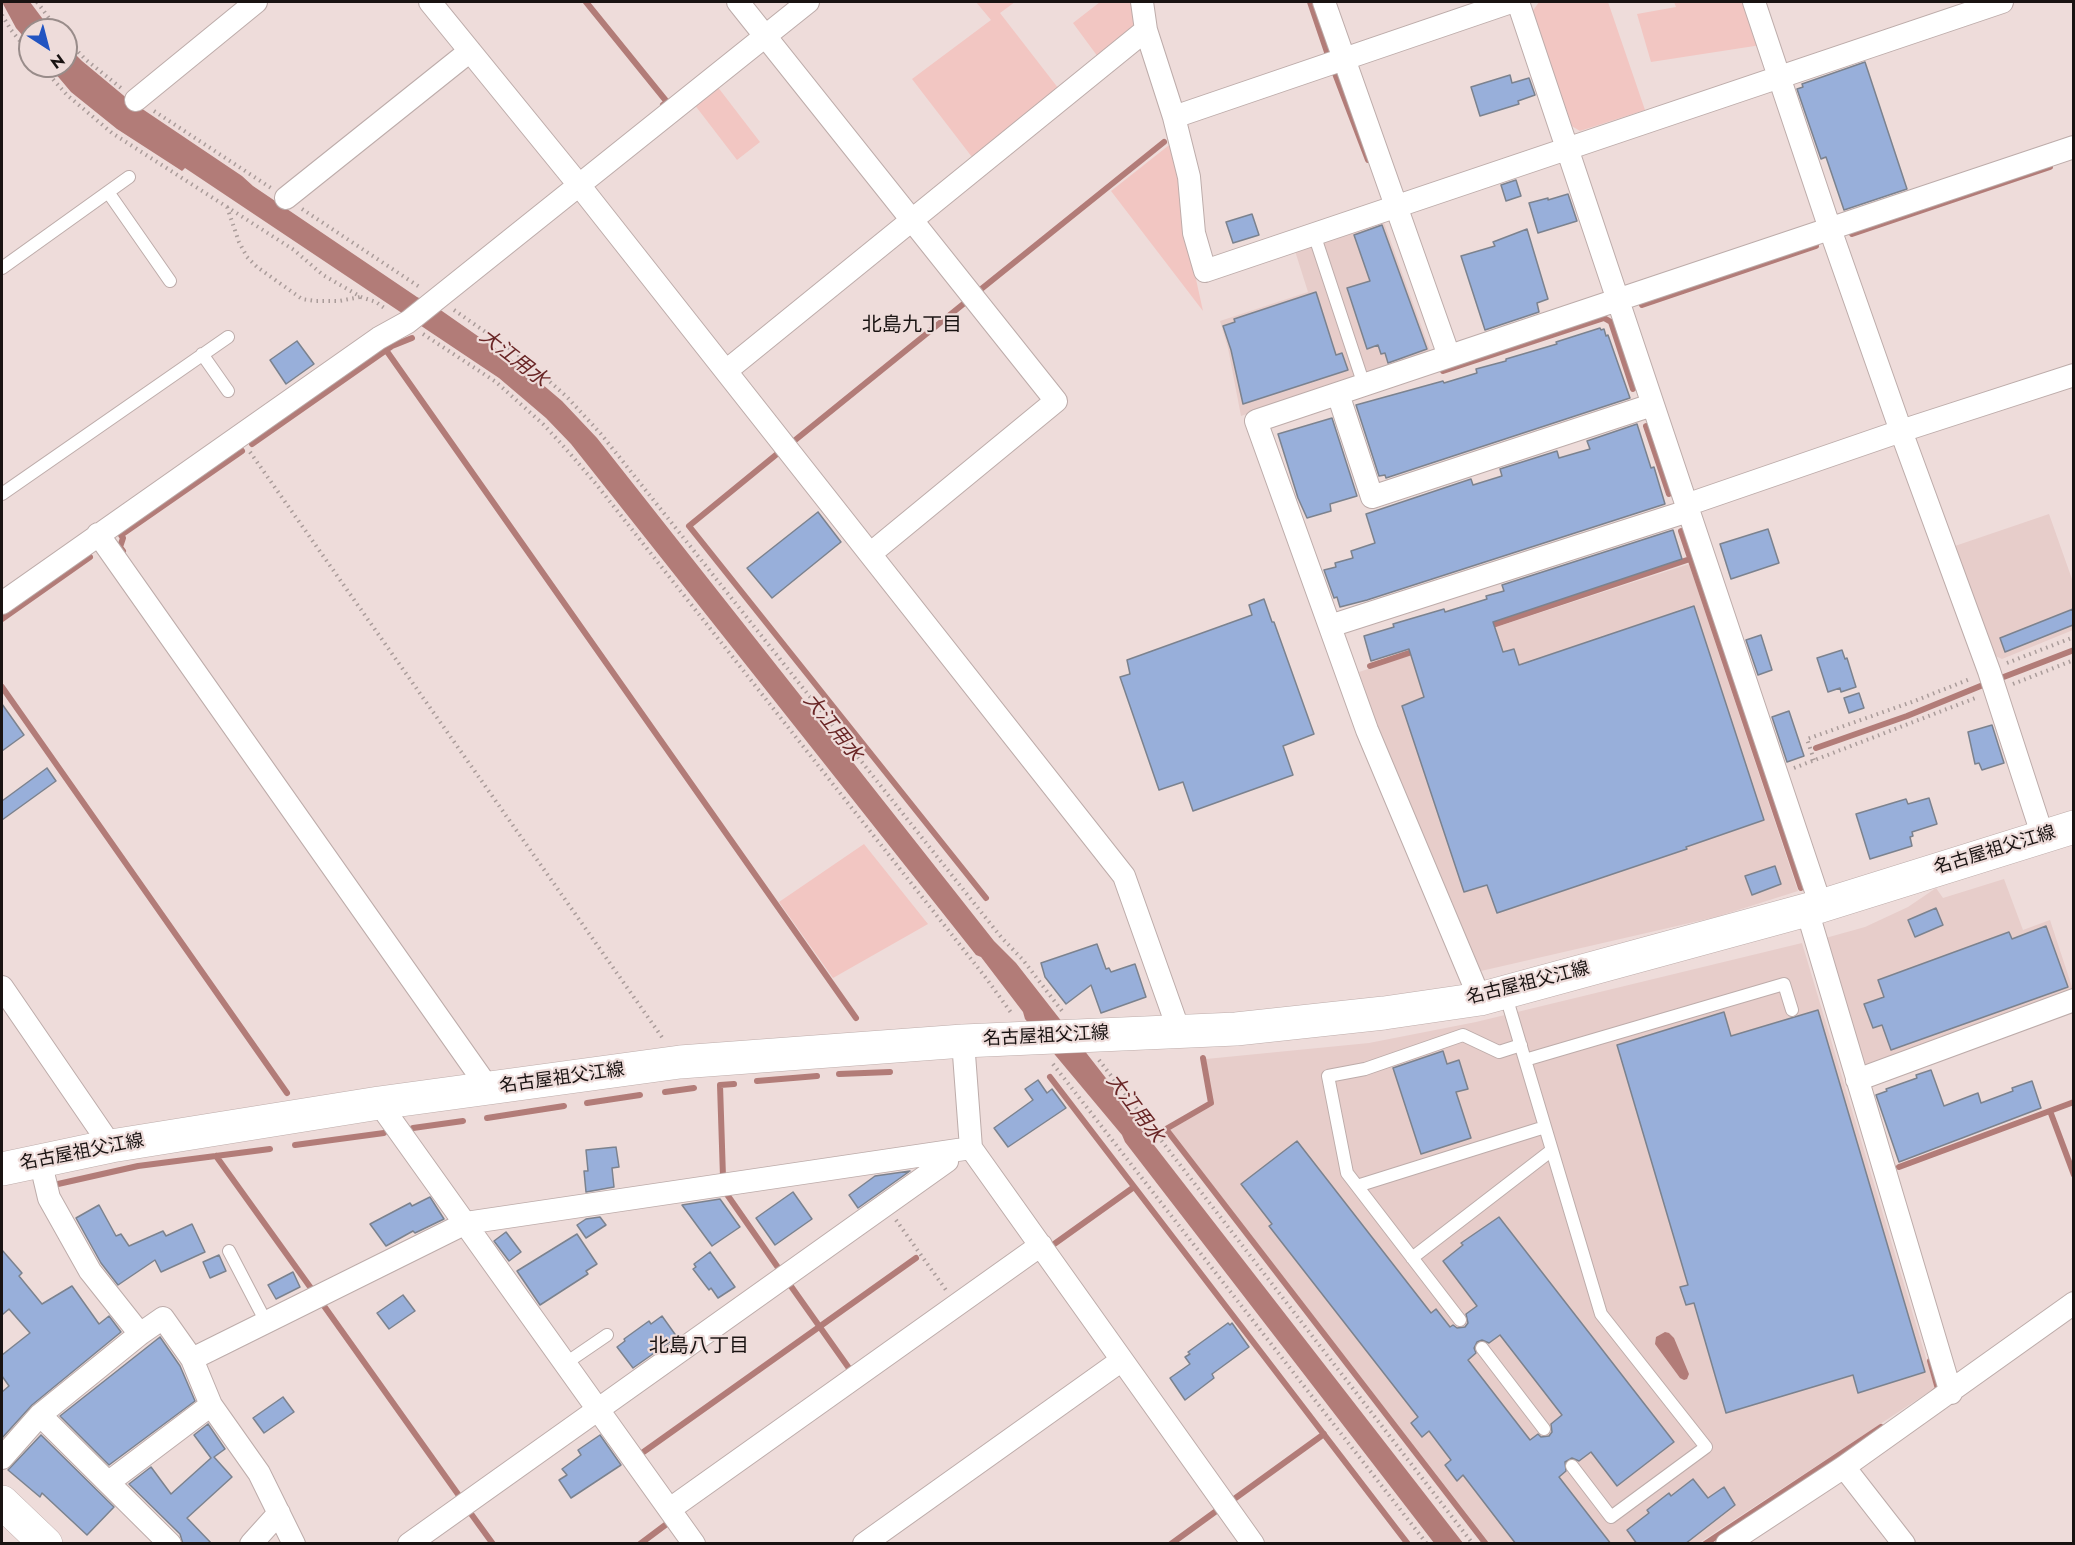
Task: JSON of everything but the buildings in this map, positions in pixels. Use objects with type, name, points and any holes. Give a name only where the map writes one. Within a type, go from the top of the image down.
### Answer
[{"type":"main road","name":"名古屋祖父江線","points":[[2,1169],[111,1146],[379,1103],[680,1062],[963,1041],[1236,1029],[1384,1013],[1493,995],[1814,908],[2073,827]]},
{"type":"main road","points":[[2,1502],[46,1544]]},
{"type":"street","points":[[136,100],[256,2]]},
{"type":"street","points":[[430,2],[579,185],[1124,876],[1179,1031]]},
{"type":"street","points":[[738,2],[1056,401],[870,554]]},
{"type":"street","points":[[2,603],[379,338],[408,323],[808,2]]},
{"type":"street","points":[[1142,2],[1146,30],[1174,117],[1189,177],[1194,233],[1204,271],[2002,2]]},
{"type":"street","points":[[1324,2],[1449,356]]},
{"type":"street","points":[[1174,117],[1511,2]]},
{"type":"street","points":[[1518,2],[1616,300],[1777,774],[1814,908],[1857,1080],[1951,1393]]},
{"type":"street","points":[[1754,2],[1830,229],[1992,680],[2043,837]]},
{"type":"street","points":[[726,371],[1146,30]]},
{"type":"street","points":[[286,198],[470,51]]},
{"type":"street","points":[[1493,995],[1367,730],[1256,421],[2073,147]]},
{"type":"street","points":[[1330,626],[1687,508],[1901,430],[2073,375]]},
{"type":"street","points":[[1338,394],[1372,497],[1652,405]]},
{"type":"street","points":[[98,534],[489,1089]]},
{"type":"street","points":[[2,987],[111,1146]]},
{"type":"street","points":[[1857,1080],[2073,1000]]},
{"type":"street","points":[[963,1041],[971,1148],[1253,1544]]},
{"type":"street","points":[[379,1103],[694,1544]]},
{"type":"street","points":[[192,1359],[466,1223],[971,1148]]},
{"type":"street","points":[[409,1544],[947,1161],[945,1152]]},
{"type":"street","points":[[40,1160],[49,1198],[90,1271],[140,1334]]},
{"type":"street","points":[[670,1509],[1041,1245]]},
{"type":"street","points":[[1727,1544],[1951,1393],[2073,1304]]},
{"type":"street","points":[[2,1458],[40,1415],[140,1334],[164,1318],[192,1359],[212,1405],[258,1473],[294,1544]]},
{"type":"street","points":[[864,1544],[1122,1359]]},
{"type":"street","points":[[109,1482],[212,1405]]},
{"type":"street","points":[[40,1415],[170,1544]]},
{"type":"street","points":[[1844,1467],[1904,1544]]},
{"type":"street","points":[[251,1544],[279,1513]]},
{"type":"lane","points":[[2,268],[129,177]]},
{"type":"lane","points":[[108,192],[170,281]]},
{"type":"lane","points":[[1314,234],[1364,385]]},
{"type":"lane","points":[[2,494],[228,337]]},
{"type":"lane","points":[[202,354],[228,391]]},
{"type":"lane","points":[[1525,1060],[1784,984],[1792,1010]]},
{"type":"lane","points":[[1493,995],[1521,1045],[1600,1314],[1706,1447],[1611,1517],[1572,1466]]},
{"type":"lane","points":[[1460,1320],[1347,1173],[1328,1076],[1365,1069],[1463,1035],[1499,1052],[1521,1045]]},
{"type":"lane","points":[[1357,1186],[1545,1127]]},
{"type":"lane","points":[[1412,1258],[1552,1150]]},
{"type":"lane","points":[[229,1251],[266,1322]]},
{"type":"lane","points":[[566,1363],[607,1335]]},
{"type":"lane","points":[[1482,1348],[1544,1429]]},
{"type":"path","points":[[37,2],[49,18]]},
{"type":"path","points":[[2,15],[18,39]]},
{"type":"path","points":[[78,52],[136,100],[286,198],[527,362],[567,397],[602,434],[1001,937],[1023,960],[1078,1035],[1473,1544]]},
{"type":"path","points":[[52,78],[67,95],[112,133],[294,250],[323,275],[361,297],[376,302],[496,382],[566,448],[1065,1077],[1427,1544]]},
{"type":"path","points":[[227,207],[247,258],[302,299],[315,302],[361,297]]},
{"type":"path","points":[[239,436],[680,1062]]},
{"type":"path","points":[[1777,774],[1814,760],[1992,680],[2073,637]]},
{"type":"path","points":[[1814,760],[1807,739],[1912,702],[2073,660]]},
{"type":"path","points":[[885,1205],[957,1305]]},
{"type":"shaded area","points":[[2,2],[30,2],[42,18],[18,18],[18,30]]},
{"type":"shaded area","points":[[976,2],[1015,2],[1000,13],[1062,93],[975,161],[912,79],[991,20]]},
{"type":"shaded area","points":[[1100,2],[1134,2],[1138,23],[1101,61],[1073,23]]},
{"type":"shaded area","points":[[1539,2],[1608,2],[1645,110],[1580,131],[1570,125],[1532,12]]},
{"type":"shaded area","points":[[1674,2],[1746,2],[1761,45],[1651,62],[1637,14],[1676,7]]},
{"type":"shaded area","points":[[78,57],[129,100],[417,297],[432,304],[522,367],[562,401],[597,438],[994,941],[1016,963],[1134,1114],[1140,1127],[1463,1543],[1434,1543],[1125,1142],[1122,1135],[1025,1019],[1023,1012],[981,957],[976,955],[571,444],[546,418],[499,378],[185,168],[182,171],[117,129],[71,92],[59,78],[78,78]]},
{"type":"shaded area","points":[[717,86],[760,142],[737,160],[694,104]]},
{"type":"shaded area","points":[[1173,142],[1186,234],[1203,311],[1111,191]]},
{"type":"shaded area","points":[[1383,220],[1431,353],[1241,416],[1228,348],[1220,321],[1308,292],[1295,251]]},
{"type":"shaded area","points":[[2049,514],[2073,582],[2073,630],[2002,659],[1991,654],[1952,547]]},
{"type":"shaded area","points":[[1689,564],[1798,891],[1716,917],[1481,971],[1377,728],[1359,672]]},
{"type":"shaded area","points":[[864,844],[928,924],[833,978],[779,902]]},
{"type":"shaded area","points":[[2004,879],[2023,930],[2050,920],[2073,990],[1866,1068],[1822,939],[1865,927],[1908,907],[1936,888],[1943,898]]},
{"type":"shaded area","points":[[1802,943],[1935,1388],[1699,1543],[1489,1543],[1170,1130],[1213,1105],[1206,1059],[1369,1043],[1476,1022]]},
{"type":"shaded area","points":[[1665,1332],[1674,1338],[1689,1374],[1687,1379],[1680,1378],[1655,1344],[1656,1337]]},
{"type":"waterway","points":[[586,2],[667,102],[663,105]]},
{"type":"waterway","points":[[1310,2],[1328,55]]},
{"type":"waterway","points":[[1334,71],[1368,160]]},
{"type":"waterway","points":[[980,290],[1164,142]]},
{"type":"waterway","points":[[1852,234],[2050,167]]},
{"type":"waterway","points":[[1642,305],[1816,246]]},
{"type":"waterway","points":[[794,441],[967,301]]},
{"type":"waterway","points":[[1443,371],[1604,318],[1611,322],[1633,389]]},
{"type":"waterway","points":[[252,444],[392,346],[412,338]]},
{"type":"waterway","points":[[386,350],[856,1018]]},
{"type":"waterway","points":[[1646,426],[1669,494]]},
{"type":"waterway","points":[[123,551],[120,547],[123,538],[121,535],[242,451]]},
{"type":"waterway","name":"大江用水","points":[[777,454],[689,526],[986,898]]},
{"type":"waterway","points":[[1681,531],[1801,888]]},
{"type":"waterway","points":[[2,619],[90,557]]},
{"type":"waterway","points":[[1487,627],[1690,559]]},
{"type":"waterway","points":[[1370,666],[1418,650]]},
{"type":"waterway","points":[[2001,678],[2074,650]]},
{"type":"waterway","points":[[1816,748],[1907,716],[1983,685]]},
{"type":"waterway","points":[[2,687],[287,1093]]},
{"type":"waterway","name":"大江用水","points":[[1203,1058],[1211,1103],[1166,1129],[1486,1544]]},
{"type":"waterway","points":[[839,1074],[890,1072]]},
{"type":"waterway","points":[[757,1081],[817,1076]]},
{"type":"waterway","points":[[1050,1077],[1408,1544]]},
{"type":"waterway","points":[[723,1177],[720,1085],[734,1084]]},
{"type":"waterway","points":[[665,1092],[694,1088]]},
{"type":"waterway","points":[[587,1103],[640,1095]]},
{"type":"waterway","points":[[1899,1167],[2074,1102]]},
{"type":"waterway","points":[[487,1118],[564,1106]]},
{"type":"waterway","points":[[2050,1111],[2074,1175]]},
{"type":"waterway","points":[[413,1128],[463,1121]]},
{"type":"waterway","points":[[295,1145],[384,1133]]},
{"type":"waterway","points":[[58,1184],[138,1166],[270,1149]]},
{"type":"waterway","points":[[216,1156],[313,1291]]},
{"type":"waterway","points":[[1050,1247],[1134,1187]]},
{"type":"waterway","points":[[726,1193],[779,1269]]},
{"type":"waterway","points":[[642,1453],[916,1258]]},
{"type":"waterway","points":[[788,1282],[851,1371]]},
{"type":"waterway","points":[[324,1306],[460,1497]]},
{"type":"waterway","points":[[1930,1361],[1938,1389],[1934,1392]]},
{"type":"waterway","points":[[1705,1544],[1881,1427]]},
{"type":"waterway","points":[[1230,1502],[1324,1434]]},
{"type":"waterway","points":[[1171,1544],[1219,1509]]},
{"type":"waterway","points":[[469,1511],[493,1544]]},
{"type":"waterway","points":[[640,1544],[668,1523]]},
{"type":"district","name":"北島九丁目","points":[[912,326]]},
{"type":"district","name":"北島八丁目","points":[[699,1347]]}]
